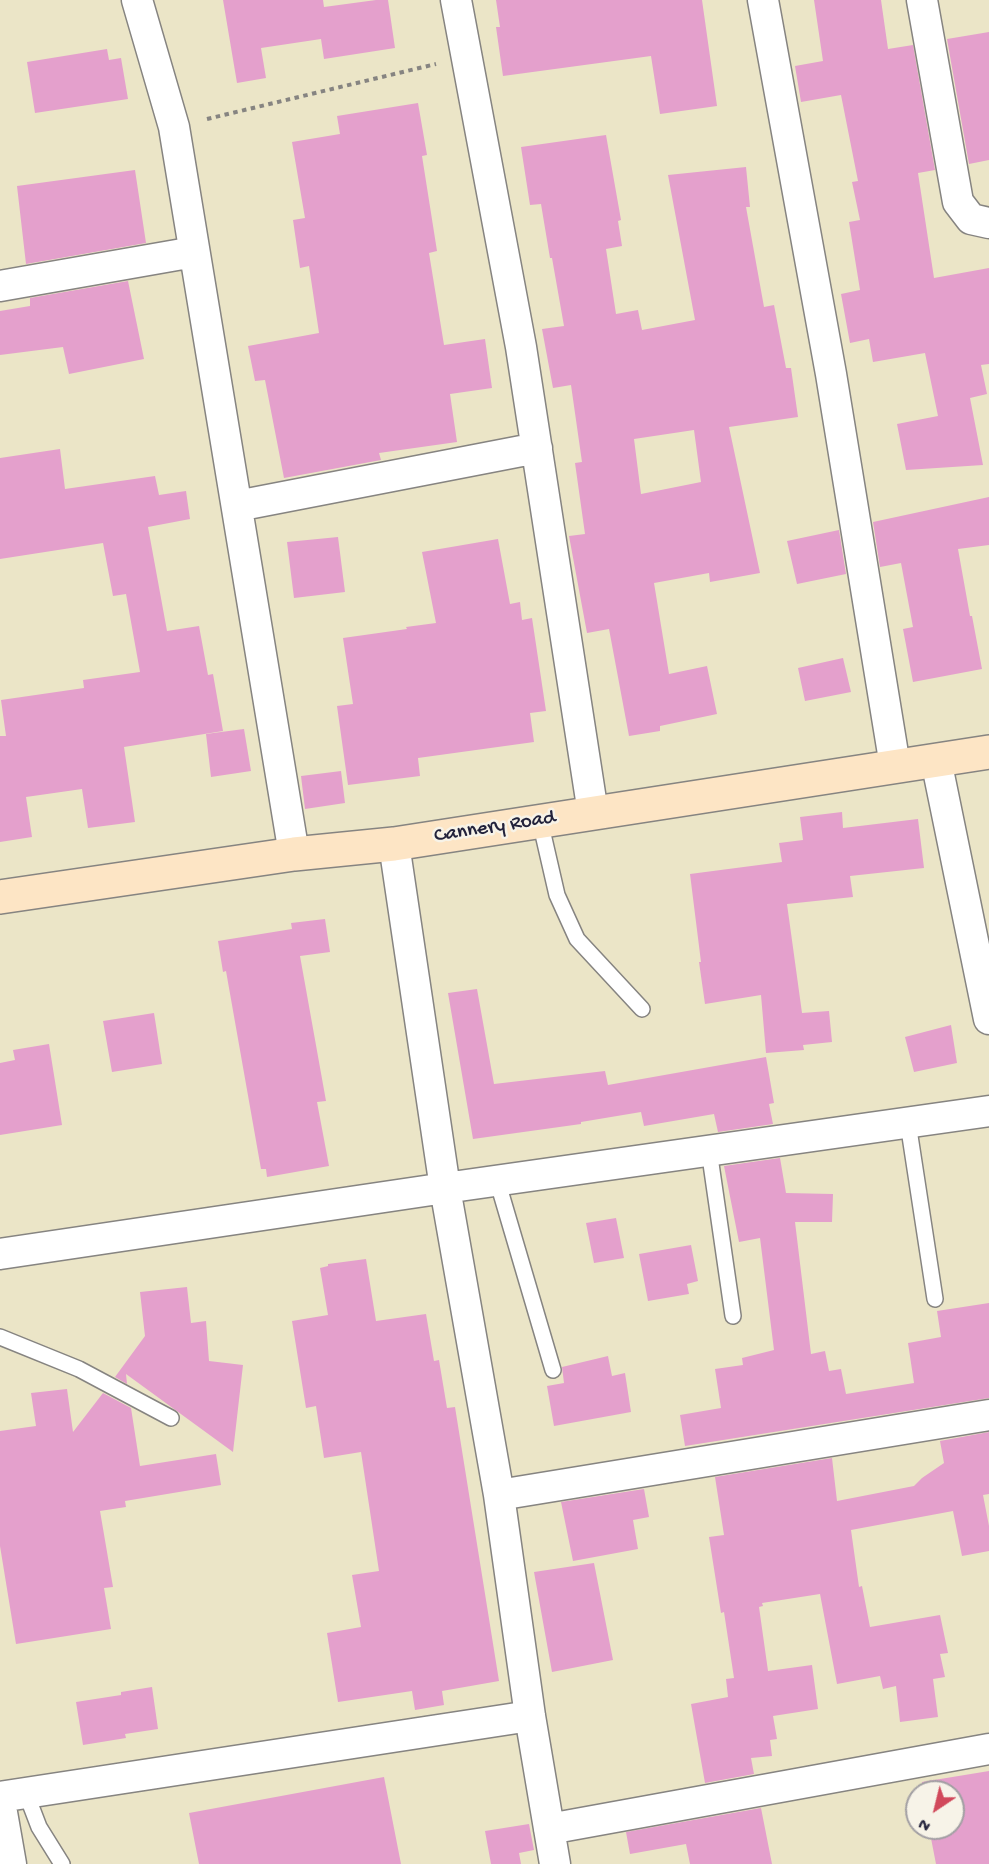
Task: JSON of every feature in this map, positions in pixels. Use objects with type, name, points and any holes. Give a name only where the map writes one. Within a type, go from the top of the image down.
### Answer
[{"type":"main road","name":"Cannery Road","points":[[0,897],[294,854],[394,844],[989,752]]},
{"type":"street","points":[[137,0],[174,127],[294,854]]},
{"type":"street","points":[[456,0],[522,347],[593,813]]},
{"type":"street","points":[[763,0],[831,374],[895,766]]},
{"type":"street","points":[[922,0],[958,202],[971,219],[989,224]]},
{"type":"street","points":[[0,286],[194,252]]},
{"type":"street","points":[[237,506],[537,448]]},
{"type":"street","points":[[936,760],[989,1019]]},
{"type":"street","points":[[394,844],[445,1188],[499,1495],[530,1716],[555,1864]]},
{"type":"street","points":[[0,1254],[497,1180],[989,1111]]},
{"type":"street","points":[[499,1495],[989,1415]]},
{"type":"street","points":[[11,1864],[9,1797],[530,1716]]},
{"type":"street","points":[[549,1829],[989,1749]]},
{"type":"lane","points":[[540,821],[557,895],[577,939],[642,1009]]},
{"type":"lane","points":[[908,1123],[934,1299]]},
{"type":"lane","points":[[709,1150],[733,1316]]},
{"type":"lane","points":[[497,1180],[553,1370]]},
{"type":"lane","points":[[0,1336],[79,1370],[171,1418]]},
{"type":"lane","points":[[9,1797],[39,1827],[62,1864]]},
{"type":"path","points":[[174,127],[465,56]]},
{"type":"building","points":[[223,0],[323,0],[324,7],[388,0],[395,48],[324,59],[321,39],[261,48],[266,78],[237,83]]},
{"type":"building","points":[[496,0],[702,0],[717,106],[660,114],[651,56],[503,76],[496,27],[500,27]]},
{"type":"building","points":[[814,0],[881,0],[888,49],[913,45],[935,170],[918,173],[934,278],[989,268],[989,364],[981,365],[987,394],[970,398],[983,465],[906,470],[897,424],[938,416],[925,353],[873,362],[869,339],[850,343],[841,294],[860,290],[849,222],[860,220],[852,182],[858,181],[841,95],[801,102],[795,66],[823,61]]},
{"type":"building","points":[[989,32],[989,160],[969,164],[947,39]]},
{"type":"building","points":[[107,49],[109,60],[121,58],[128,99],[35,113],[27,62]]},
{"type":"building","points":[[418,103],[427,155],[422,156],[437,251],[429,253],[444,345],[485,339],[492,388],[450,394],[457,442],[379,453],[381,460],[284,478],[265,380],[255,381],[248,346],[319,333],[309,266],[300,268],[293,220],[305,218],[292,142],[340,134],[337,116]]},
{"type":"building","points":[[606,135],[621,220],[618,221],[622,246],[606,249],[616,314],[638,310],[642,330],[695,320],[668,175],[746,167],[750,207],[746,207],[764,307],[774,305],[786,368],[791,368],[798,417],[729,427],[760,573],[710,582],[709,573],[654,583],[669,674],[707,666],[717,714],[660,726],[660,731],[629,736],[609,629],[587,633],[569,536],[585,534],[575,463],[582,462],[571,385],[553,388],[542,329],[564,326],[541,204],[530,205],[521,147]],"holes":[[[694,430],[701,482],[641,494],[634,439]]]},
{"type":"building","points":[[135,170],[146,243],[26,264],[17,186]]},
{"type":"building","points":[[128,281],[144,359],[69,374],[63,347],[0,355],[0,311],[30,306],[30,298]]},
{"type":"building","points":[[60,449],[65,489],[155,476],[159,495],[186,491],[190,519],[148,527],[167,631],[199,626],[208,675],[213,674],[223,731],[124,747],[135,822],[88,828],[82,789],[26,797],[32,837],[0,842],[0,736],[6,736],[1,700],[84,688],[83,680],[140,672],[126,594],[113,596],[103,543],[0,559],[0,458]]},
{"type":"building","points":[[989,497],[989,545],[958,549],[982,669],[913,682],[903,629],[913,627],[901,563],[880,567],[873,522]]},
{"type":"building","points":[[839,530],[846,574],[797,584],[787,541]]},
{"type":"building","points":[[338,537],[345,592],[294,598],[287,542]]},
{"type":"building","points":[[498,539],[510,604],[520,602],[522,620],[532,618],[546,711],[530,713],[534,742],[418,758],[420,776],[348,785],[337,706],[353,704],[343,638],[436,623],[422,552]]},
{"type":"building","points":[[843,658],[851,692],[805,701],[798,668]]},
{"type":"building","points":[[244,729],[251,771],[211,777],[206,734]]},
{"type":"building","points":[[341,771],[345,803],[305,809],[301,776]]},
{"type":"building","points":[[842,812],[843,828],[918,819],[924,868],[850,876],[853,897],[787,904],[802,1013],[829,1011],[832,1042],[803,1045],[804,1050],[766,1053],[761,995],[705,1004],[690,874],[782,862],[779,843],[803,840],[800,817]]},
{"type":"building","points":[[325,919],[330,952],[300,956],[326,1101],[317,1102],[329,1166],[267,1177],[266,1169],[261,1169],[226,971],[223,972],[218,941],[292,929],[291,923]]},
{"type":"building","points":[[477,989],[494,1084],[605,1071],[608,1085],[766,1057],[774,1103],[769,1104],[773,1124],[718,1132],[714,1114],[644,1126],[641,1112],[581,1122],[581,1124],[473,1139],[448,993]]},
{"type":"building","points":[[154,1013],[162,1064],[112,1072],[103,1021]]},
{"type":"building","points":[[951,1025],[957,1063],[914,1072],[905,1037]]},
{"type":"building","points":[[49,1044],[62,1125],[0,1135],[0,1063],[15,1060],[13,1050]]},
{"type":"building","points":[[780,1158],[786,1193],[833,1194],[832,1222],[795,1222],[811,1354],[825,1351],[829,1371],[841,1369],[846,1394],[914,1383],[908,1343],[941,1337],[937,1311],[989,1303],[989,1398],[685,1446],[680,1415],[721,1408],[715,1369],[743,1365],[742,1358],[774,1350],[760,1238],[739,1242],[724,1166]]},
{"type":"building","points":[[616,1218],[624,1258],[594,1263],[586,1223]]},
{"type":"building","points":[[691,1245],[698,1281],[687,1284],[689,1294],[648,1301],[639,1254]]},
{"type":"building","points":[[366,1259],[376,1321],[426,1314],[434,1361],[439,1360],[447,1408],[455,1407],[499,1681],[442,1691],[444,1705],[415,1710],[412,1691],[338,1702],[327,1633],[361,1627],[352,1575],[379,1571],[361,1452],[324,1458],[316,1406],[306,1408],[292,1321],[328,1315],[320,1268],[328,1264]]},
{"type":"building","points":[[187,1287],[191,1323],[206,1321],[209,1361],[243,1365],[233,1452],[126,1374],[127,1384],[115,1377],[145,1336],[140,1292]]},
{"type":"building","points":[[608,1356],[612,1376],[625,1373],[631,1412],[554,1426],[547,1386],[564,1383],[562,1367]]},
{"type":"building","points":[[67,1389],[73,1432],[103,1393],[131,1408],[140,1466],[216,1454],[221,1485],[125,1501],[126,1507],[100,1511],[113,1587],[104,1588],[111,1629],[16,1644],[0,1546],[0,1431],[36,1426],[31,1393]]},
{"type":"building","points":[[989,1432],[989,1494],[983,1495],[989,1526],[989,1551],[962,1556],[953,1511],[851,1530],[859,1587],[862,1586],[870,1627],[940,1615],[948,1653],[940,1654],[945,1677],[933,1679],[938,1717],[900,1722],[896,1686],[883,1689],[880,1676],[837,1684],[820,1594],[762,1603],[763,1606],[759,1607],[768,1671],[812,1665],[818,1709],[773,1716],[777,1739],[770,1740],[772,1756],[751,1758],[754,1774],[705,1783],[691,1704],[728,1697],[726,1679],[734,1678],[709,1537],[724,1535],[715,1477],[832,1458],[837,1501],[914,1486],[944,1463],[940,1441]]},
{"type":"building","points":[[644,1489],[649,1517],[633,1520],[638,1549],[573,1561],[561,1502]]},
{"type":"building","points":[[594,1563],[613,1660],[552,1672],[534,1572]]},
{"type":"building","points":[[152,1687],[158,1729],[125,1734],[126,1738],[83,1745],[76,1702],[121,1695],[121,1692]]},
{"type":"building","points":[[989,1771],[989,1864],[936,1864],[931,1840],[965,1840],[965,1780],[934,1780]]},
{"type":"building","points":[[384,1777],[401,1864],[199,1864],[189,1813]]},
{"type":"building","points":[[761,1808],[772,1864],[690,1864],[686,1844],[630,1854],[626,1832]]},
{"type":"building","points":[[529,1824],[534,1850],[519,1853],[521,1864],[491,1864],[485,1831]]}]
